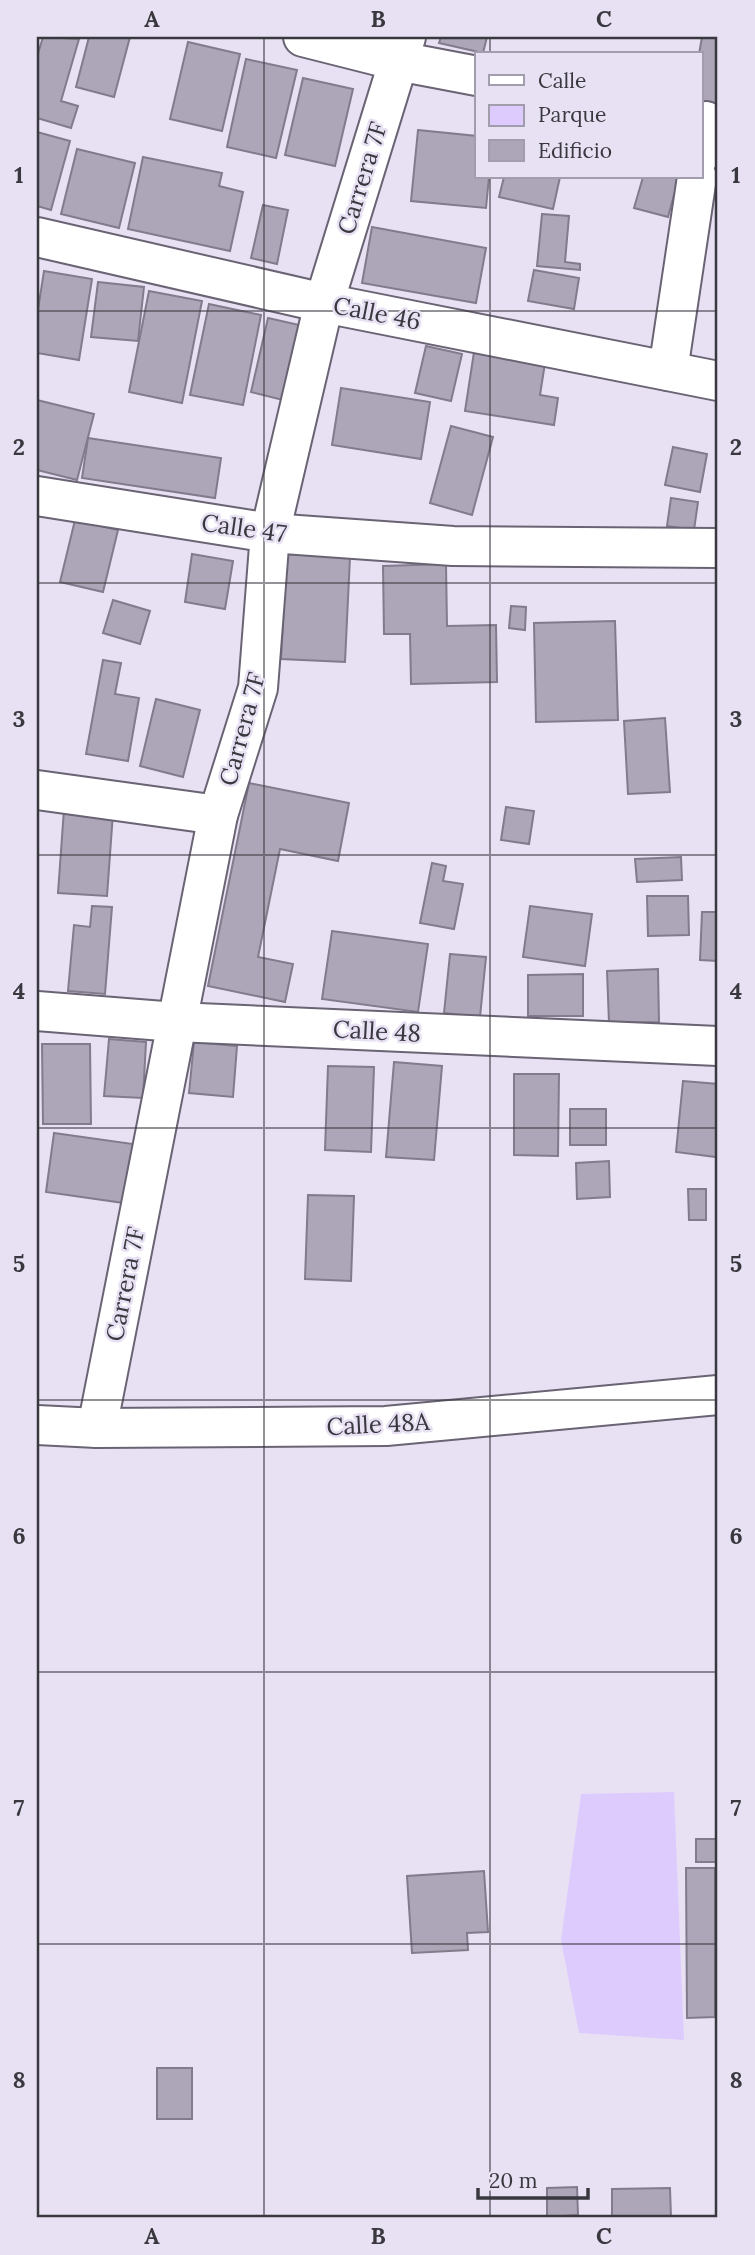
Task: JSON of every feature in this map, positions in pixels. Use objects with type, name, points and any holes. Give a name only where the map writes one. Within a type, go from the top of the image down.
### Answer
[{"type":"street","points":[[303,37],[402,49],[475,75]]},
{"type":"street","name":"Carrera 7F","points":[[97,1428],[218,815],[258,688],[270,533],[324,303],[402,49]]},
{"type":"street","points":[[668,371],[697,178]]},
{"type":"street","name":"Calle 46","points":[[37,237],[324,303],[718,381]]},
{"type":"street","name":"Calle 47","points":[[37,496],[270,533],[453,546],[718,548]]},
{"type":"street","points":[[37,790],[218,815]]},
{"type":"street","name":"Calle 48","points":[[37,1011],[176,1022],[718,1046]]},
{"type":"street","name":"Calle 48A","points":[[37,1425],[97,1428],[386,1426],[718,1395]]},
{"type":"green space","points":[[674,1792],[684,2040],[579,2033],[561,1940],[581,1794]]},
{"type":"building","points":[[43,37],[79,39],[61,101],[78,106],[71,128],[37,118],[37,57]]},
{"type":"building","points":[[89,37],[130,37],[114,97],[76,87]]},
{"type":"building","points":[[441,37],[487,37],[483,52],[439,43]]},
{"type":"building","points":[[702,37],[718,37],[718,109],[702,107],[702,52],[699,52]]},
{"type":"building","points":[[188,42],[240,54],[222,131],[170,119]]},
{"type":"building","points":[[246,59],[297,70],[276,158],[227,147]]},
{"type":"building","points":[[303,78],[353,89],[335,166],[285,155]]},
{"type":"building","points":[[418,130],[475,136],[475,178],[489,178],[486,208],[411,201]]},
{"type":"building","points":[[37,132],[70,141],[51,210],[37,206]]},
{"type":"building","points":[[77,149],[135,163],[119,228],[61,214]]},
{"type":"building","points":[[143,157],[222,173],[219,186],[243,192],[230,251],[128,229]]},
{"type":"building","points":[[504,178],[560,178],[553,209],[499,197]]},
{"type":"building","points":[[643,178],[679,178],[668,217],[634,208]]},
{"type":"building","points":[[263,205],[288,210],[277,264],[251,258]]},
{"type":"building","points":[[542,214],[569,216],[565,262],[580,264],[580,270],[537,266]]},
{"type":"building","points":[[372,227],[486,248],[476,303],[362,283]]},
{"type":"building","points":[[534,270],[579,278],[574,309],[528,301]]},
{"type":"building","points":[[44,271],[92,279],[79,360],[37,353],[37,316]]},
{"type":"building","points":[[98,282],[144,287],[138,341],[91,337]]},
{"type":"building","points":[[149,291],[202,301],[182,403],[129,392]]},
{"type":"building","points":[[209,304],[261,315],[243,405],[190,395]]},
{"type":"building","points":[[268,318],[308,327],[291,402],[251,392]]},
{"type":"building","points":[[426,346],[462,354],[451,401],[415,393]]},
{"type":"building","points":[[474,352],[545,363],[540,395],[558,398],[554,425],[465,411]]},
{"type":"building","points":[[341,388],[430,402],[421,459],[332,445]]},
{"type":"building","points":[[37,400],[94,414],[77,480],[37,470]]},
{"type":"building","points":[[451,426],[493,437],[472,515],[430,503]]},
{"type":"building","points":[[88,438],[221,458],[215,498],[82,478]]},
{"type":"building","points":[[673,447],[707,454],[700,492],[665,485]]},
{"type":"building","points":[[671,498],[698,502],[694,530],[667,526]]},
{"type":"building","points":[[75,520],[118,530],[103,592],[60,582]]},
{"type":"building","points":[[192,554],[233,561],[225,609],[185,602]]},
{"type":"building","points":[[287,554],[350,557],[345,662],[281,659]]},
{"type":"building","points":[[446,564],[447,626],[496,625],[497,682],[411,684],[410,634],[384,634],[383,566]]},
{"type":"building","points":[[113,600],[150,611],[140,644],[103,633]]},
{"type":"building","points":[[511,606],[526,607],[525,630],[509,628]]},
{"type":"building","points":[[615,621],[618,720],[536,722],[534,623]]},
{"type":"building","points":[[103,660],[121,663],[115,694],[139,698],[128,761],[86,754]]},
{"type":"building","points":[[156,699],[200,710],[183,777],[140,766]]},
{"type":"building","points":[[665,718],[670,792],[628,794],[624,721]]},
{"type":"building","points":[[249,783],[349,803],[338,861],[280,849],[258,957],[293,964],[285,1002],[208,986]]},
{"type":"building","points":[[506,807],[534,811],[529,844],[501,840]]},
{"type":"building","points":[[64,809],[113,813],[107,896],[58,893]]},
{"type":"building","points":[[681,857],[682,880],[637,882],[635,859]]},
{"type":"building","points":[[432,863],[446,866],[443,881],[463,884],[454,929],[420,923]]},
{"type":"building","points":[[647,896],[688,896],[689,935],[648,936]]},
{"type":"building","points":[[92,906],[112,907],[105,994],[68,991],[74,925],[90,927]]},
{"type":"building","points":[[530,906],[592,914],[585,966],[523,957]]},
{"type":"building","points":[[702,912],[718,912],[718,961],[700,960]]},
{"type":"building","points":[[332,931],[428,944],[418,1012],[322,999]]},
{"type":"building","points":[[450,954],[486,957],[480,1017],[444,1013]]},
{"type":"building","points":[[658,969],[659,1022],[609,1023],[607,971]]},
{"type":"building","points":[[583,974],[583,1016],[528,1016],[528,975]]},
{"type":"building","points":[[109,1039],[146,1042],[143,1098],[104,1096]]},
{"type":"building","points":[[194,1042],[237,1046],[233,1097],[189,1093]]},
{"type":"building","points":[[42,1044],[90,1044],[91,1124],[43,1124]]},
{"type":"building","points":[[394,1062],[442,1066],[434,1160],[386,1157]]},
{"type":"building","points":[[328,1066],[374,1067],[371,1152],[325,1150]]},
{"type":"building","points":[[514,1074],[559,1074],[558,1156],[514,1155]]},
{"type":"building","points":[[683,1081],[718,1084],[716,1157],[676,1152]]},
{"type":"building","points":[[570,1109],[606,1109],[606,1145],[570,1145]]},
{"type":"building","points":[[54,1133],[133,1144],[124,1203],[46,1192]]},
{"type":"building","points":[[609,1161],[610,1197],[577,1199],[576,1163]]},
{"type":"building","points":[[688,1189],[706,1189],[706,1220],[689,1220]]},
{"type":"building","points":[[308,1195],[354,1196],[351,1281],[305,1279]]},
{"type":"building","points":[[696,1839],[718,1839],[718,1862],[696,1862]]},
{"type":"building","points":[[686,1868],[715,1868],[715,2017],[687,2018]]},
{"type":"building","points":[[484,1871],[488,1932],[467,1933],[468,1950],[412,1953],[407,1876]]},
{"type":"building","points":[[157,2068],[192,2068],[192,2119],[157,2119]]},
{"type":"building","points":[[577,2187],[578,2215],[547,2217],[547,2188]]},
{"type":"building","points":[[670,2188],[671,2218],[612,2218],[612,2189]]}]
